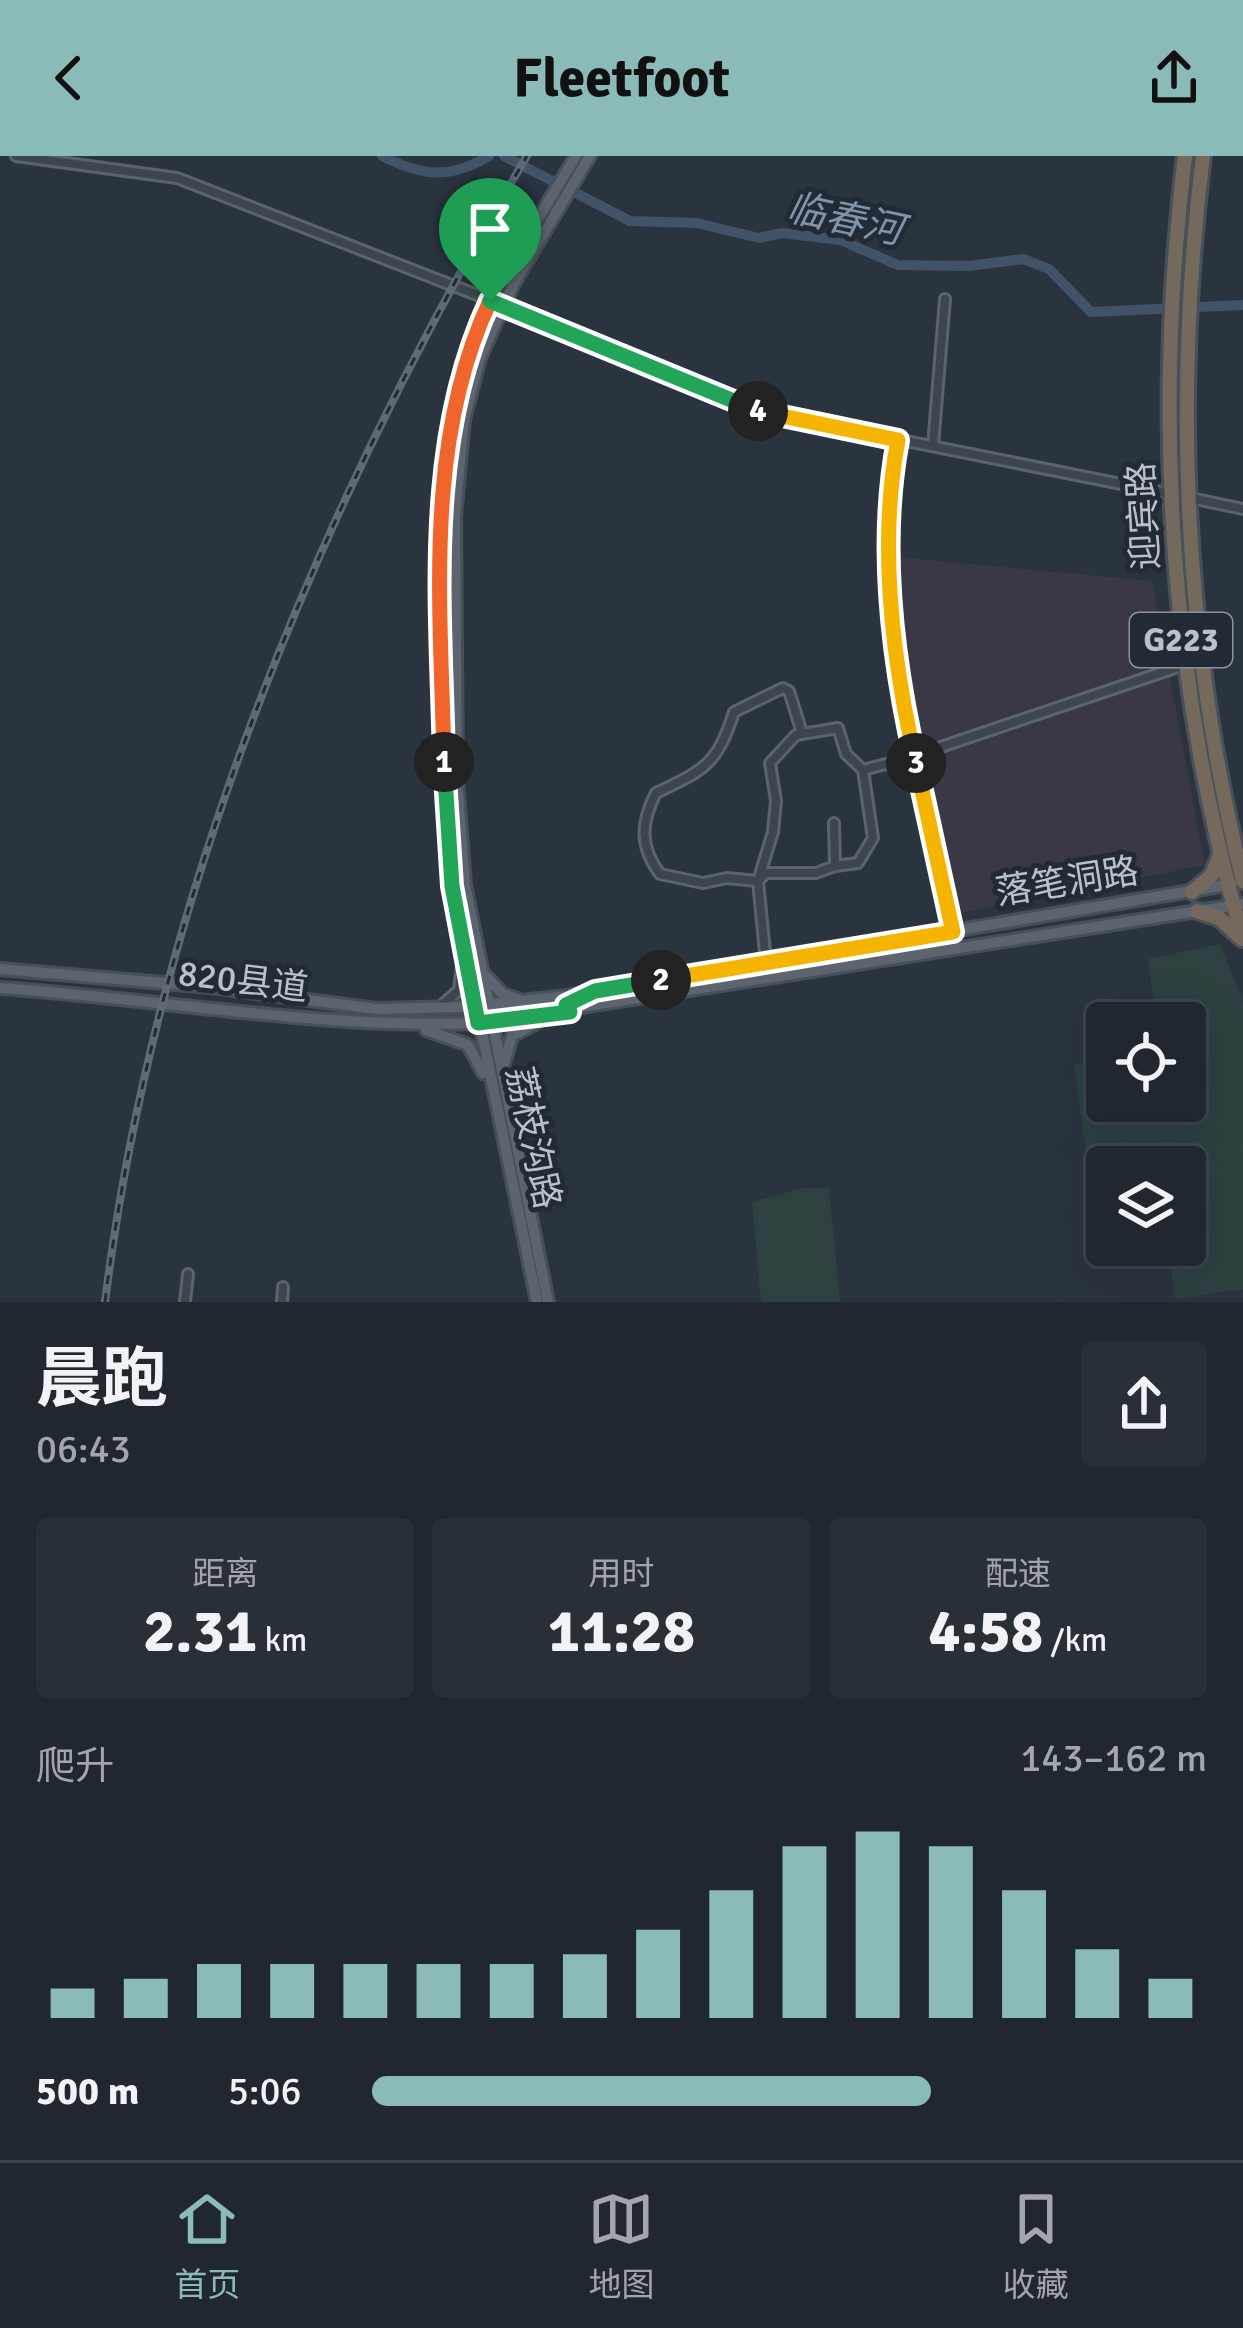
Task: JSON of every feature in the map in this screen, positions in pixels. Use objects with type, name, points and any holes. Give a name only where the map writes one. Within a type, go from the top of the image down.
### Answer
[{"type":"highway","name":"迎宾路","points":[[1203,156],[1188,335],[1188,497],[1214,746],[1243,939]]},
{"type":"highway","name":"迎宾路","points":[[1184,157],[1171,334],[1170,494],[1184,665],[1220,852],[1238,883]]},
{"type":"highway","points":[[1192,892],[1212,875],[1220,852]]},
{"type":"highway","points":[[1197,911],[1219,918],[1243,939]]},
{"type":"main road","name":"荔枝沟路","points":[[481,1006],[463,949],[445,798],[442,517],[451,418],[496,303],[576,164],[590,156]]},
{"type":"main road","name":"荔枝沟路","points":[[496,303],[464,420],[455,517],[460,833],[484,1023],[548,1302]]},
{"type":"main road","name":"落笔洞路","points":[[481,1006],[1238,883]]},
{"type":"main road","name":"落笔洞路","points":[[484,1023],[1238,905]]},
{"type":"main road","points":[[478,962],[503,994],[538,999]]},
{"type":"main road","name":"820县道","points":[[0,969],[211,987],[334,1007],[481,1006]]},
{"type":"main road","name":"820县道","points":[[0,988],[142,998],[355,1025],[484,1023]]},
{"type":"main road","points":[[570,1012],[566,1005],[595,991]]},
{"type":"main road","points":[[499,1092],[504,1048],[512,1036],[552,1015]]},
{"type":"main road","points":[[411,1026],[468,1045],[499,1092]]},
{"type":"main road","name":"荔枝沟路","points":[[499,1092],[537,1302]]},
{"type":"street","points":[[16,156],[177,178],[496,303],[746,409],[1243,509]]},
{"type":"street","points":[[933,446],[945,299]]},
{"type":"street","points":[[898,440],[890,518],[892,616],[909,731],[953,932]]},
{"type":"street","points":[[914,755],[1184,665]]},
{"type":"street","points":[[758,881],[727,878],[703,883],[660,874],[643,837],[644,816],[656,793],[703,772],[725,740],[734,712],[783,688],[789,691],[802,733]]},
{"type":"street","points":[[758,881],[766,873],[816,873],[858,862],[870,851],[873,838],[863,770],[846,754],[838,728],[802,733],[777,750],[770,763],[776,801],[773,832],[758,881],[766,963]]},
{"type":"street","points":[[897,760],[909,731]]},
{"type":"street","points":[[863,770],[897,760],[918,773]]},
{"type":"street","points":[[834,823],[835,866]]},
{"type":"street","points":[[434,1009],[450,1002],[459,990],[463,949]]},
{"type":"street","points":[[185,1302],[188,1274]]},
{"type":"street","points":[[282,1302],[283,1287]]},
{"type":"shaded area","points":[[897,557],[1152,581],[1205,865],[955,914],[910,715]]},
{"type":"green space","points":[[1220,944],[1243,1002],[1243,1289],[1175,1299],[1171,1266],[1206,1266],[1206,1146],[1086,1146],[1086,1151],[1074,1064],[1086,1062],[1086,1122],[1206,1122],[1206,1002],[1154,1002],[1148,959]]},
{"type":"green space","points":[[804,1188],[829,1188],[840,1302],[761,1302],[752,1202]]},
{"type":"waterway","name":"临春河","points":[[382,156],[436,172],[461,169],[489,156]]},
{"type":"waterway","name":"临春河","points":[[504,156],[630,221],[697,223],[759,238],[782,233],[840,240],[898,265],[969,266],[1023,259],[1049,269],[1091,312],[1243,305]]},
{"type":"railway","points":[[105,1302],[129,1151],[163,1001],[206,854],[257,708],[381,425],[527,156]]},
{"type":"route","points":[[490,301],[746,409],[898,440],[890,518],[896,665],[953,932],[595,991],[566,1005],[565,1011],[570,1012],[478,1023],[447,834],[442,517],[451,418],[490,301]]}]
